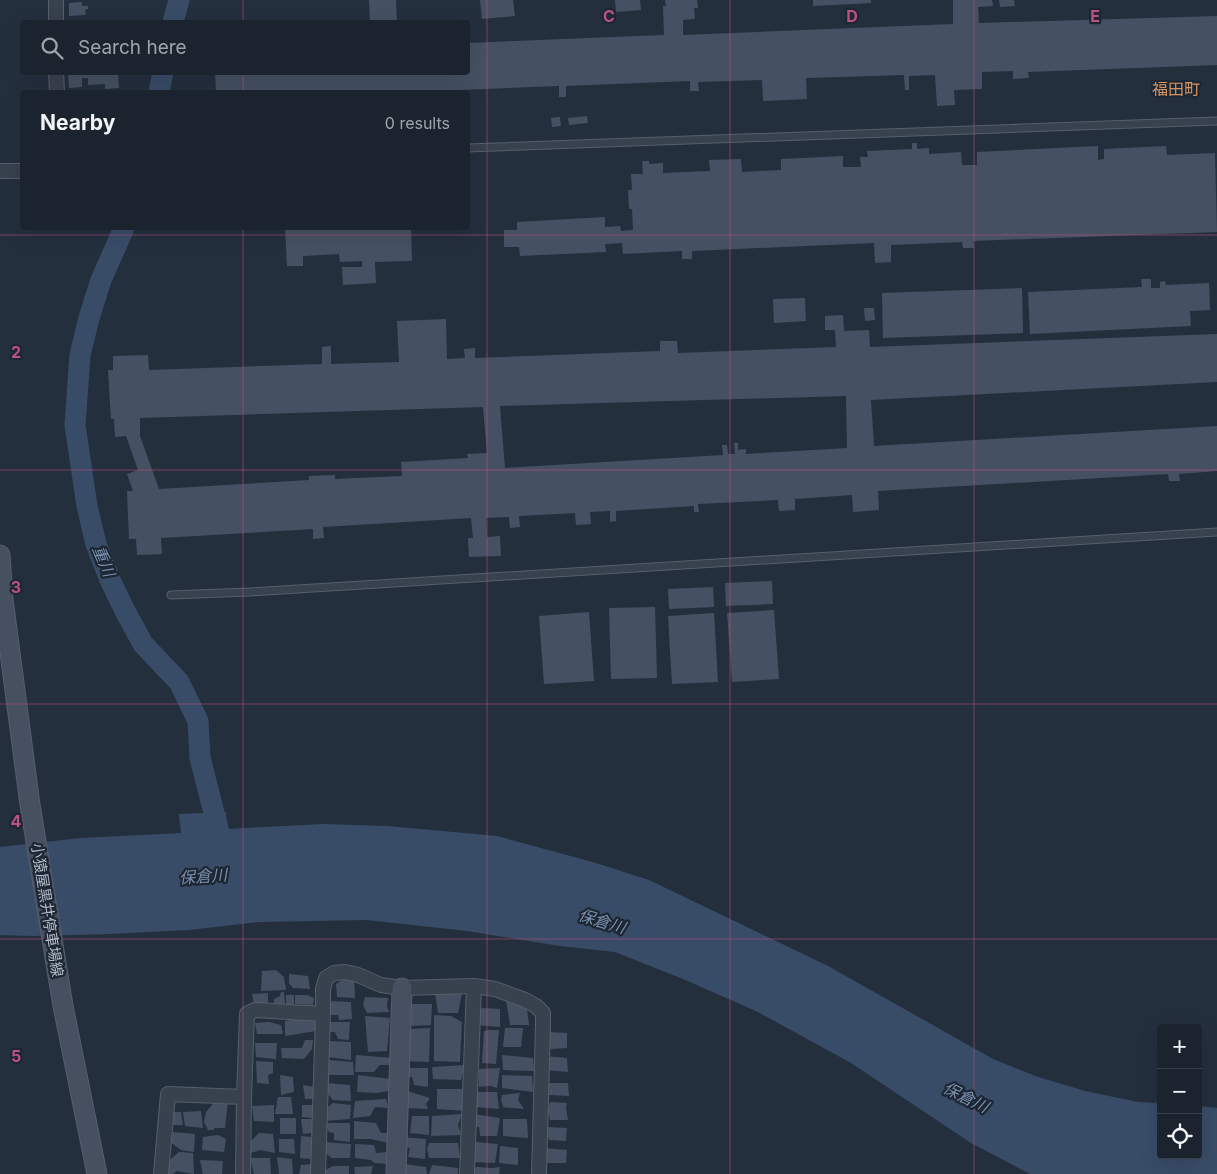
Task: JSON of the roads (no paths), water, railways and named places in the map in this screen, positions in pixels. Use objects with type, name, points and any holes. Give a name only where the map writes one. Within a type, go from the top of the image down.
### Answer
[{"type":"main road","name":"小猿屋黒井停車場線","points":[[0,555],[4,609],[30,805],[63,1006],[97,1174]]},
{"type":"main road","points":[[396,1174],[402,988]]},
{"type":"street","points":[[56,0],[56,20]]},
{"type":"street","points":[[56,75],[57,90]]},
{"type":"street","points":[[0,171],[20,170]]},
{"type":"street","points":[[318,1174],[324,989],[326,978],[334,973],[345,972],[358,975],[381,985],[402,988],[474,986],[495,989],[525,1000],[536,1006],[543,1013],[539,1174]]},
{"type":"street","points":[[467,1174],[474,986]]},
{"type":"street","points":[[243,1174],[248,1014],[255,1010],[323,1014]]},
{"type":"street","points":[[161,1174],[168,1094],[244,1097]]},
{"type":"lane","points":[[470,148],[1217,121]]},
{"type":"lane","points":[[172,594],[249,592],[1217,532]]},
{"type":"water","name":"保倉川","points":[[226,812],[227,829],[323,824],[387,826],[497,836],[596,863],[649,880],[828,966],[993,1059],[1038,1077],[1085,1091],[1138,1102],[1157,1103],[1157,1159],[1202,1159],[1202,1106],[1217,1108],[1217,1174],[1030,1174],[971,1143],[851,1063],[758,1012],[615,952],[560,946],[467,931],[367,920],[258,922],[189,930],[110,934],[0,935],[0,847],[81,838],[181,833],[179,814]]},
{"type":"waterway","name":"重川","points":[[174,20],[179,0]]},
{"type":"waterway","name":"重川","points":[[159,90],[162,75]]},
{"type":"waterway","name":"重川","points":[[123,230],[101,280],[80,355],[75,425],[87,506],[96,544],[125,611],[143,644],[179,682],[198,721],[200,758],[221,840]]},
{"type":"district","name":"福田町","points":[[1176,89]]}]
